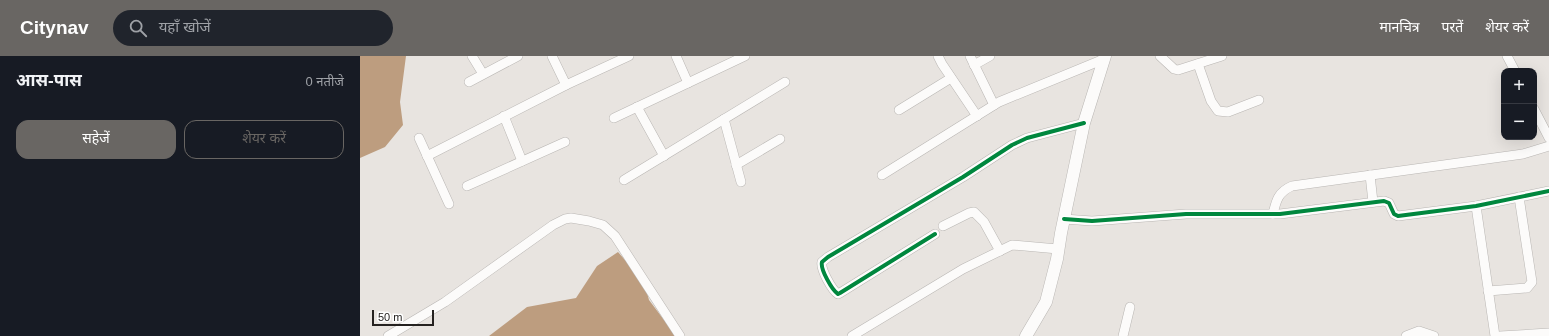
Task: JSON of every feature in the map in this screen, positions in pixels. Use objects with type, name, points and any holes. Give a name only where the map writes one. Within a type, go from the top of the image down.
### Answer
[{"type":"street","points":[[472,56],[483,74]]},
{"type":"street","points":[[470,82],[518,56]]},
{"type":"street","points":[[552,56],[566,85]]},
{"type":"street","points":[[427,156],[566,85],[629,56]]},
{"type":"street","points":[[676,56],[688,83]]},
{"type":"street","points":[[614,118],[745,56]]},
{"type":"street","points":[[938,56],[977,116]]},
{"type":"street","points":[[990,56],[972,60],[994,105]]},
{"type":"street","points":[[1160,56],[1174,69],[1178,70],[1222,56]]},
{"type":"street","points":[[1507,56],[1513,68]]},
{"type":"street","points":[[882,175],[994,105],[1104,58]]},
{"type":"street","points":[[1026,336],[1046,302],[1084,122],[1104,58]]},
{"type":"street","points":[[1198,64],[1211,101],[1218,112],[1228,112],[1259,100]]},
{"type":"street","points":[[899,110],[951,78]]},
{"type":"street","points":[[624,180],[785,82]]},
{"type":"street","points":[[637,107],[664,156]]},
{"type":"street","points":[[1537,115],[1549,138]]},
{"type":"street","points":[[504,116],[522,161]]},
{"type":"street","points":[[724,119],[741,182]]},
{"type":"street","points":[[935,234],[840,293],[836,293],[834,291],[822,268],[822,262],[828,257],[963,177],[1012,145],[1027,138],[1084,122]]},
{"type":"street","points":[[418,138],[449,204]]},
{"type":"street","points":[[736,165],[780,139]]},
{"type":"street","points":[[467,186],[565,142]]},
{"type":"street","points":[[1273,214],[1276,201],[1280,194],[1284,189],[1292,186],[1523,154],[1549,146]]},
{"type":"street","points":[[1370,175],[1373,202]]},
{"type":"street","points":[[1064,219],[1092,221],[1186,214],[1273,214],[1386,201],[1389,203],[1394,214],[1398,216],[1476,206],[1549,191]]},
{"type":"street","points":[[1488,291],[1527,288],[1532,282],[1519,197]]},
{"type":"street","points":[[1476,206],[1495,336]]},
{"type":"street","points":[[944,226],[969,212],[974,212],[984,222],[1000,251]]},
{"type":"street","points":[[388,336],[445,302],[553,225],[565,219],[571,218],[589,220],[603,225],[615,236],[680,336]]},
{"type":"street","points":[[852,336],[963,269],[1012,245],[1058,249]]},
{"type":"street","points":[[1123,336],[1130,307]]},
{"type":"street","points":[[1406,336],[1419,331],[1434,336]]},
{"type":"street","points":[[1500,336],[1549,333]]},
{"type":"shaded area","points":[[360,56],[406,56],[400,102],[403,125],[385,147],[360,158]]},
{"type":"shaded area","points":[[618,252],[644,282],[649,300],[676,336],[489,336],[527,307],[576,298],[597,266]]},
{"type":"cycle path","points":[[935,234],[838,294],[830,284],[823,269],[822,262],[828,257],[963,177],[1012,145],[1027,138],[1084,123]]},
{"type":"cycle path","points":[[1064,219],[1092,221],[1186,214],[1280,214],[1384,201],[1389,203],[1394,214],[1398,216],[1476,206],[1549,191]]}]
